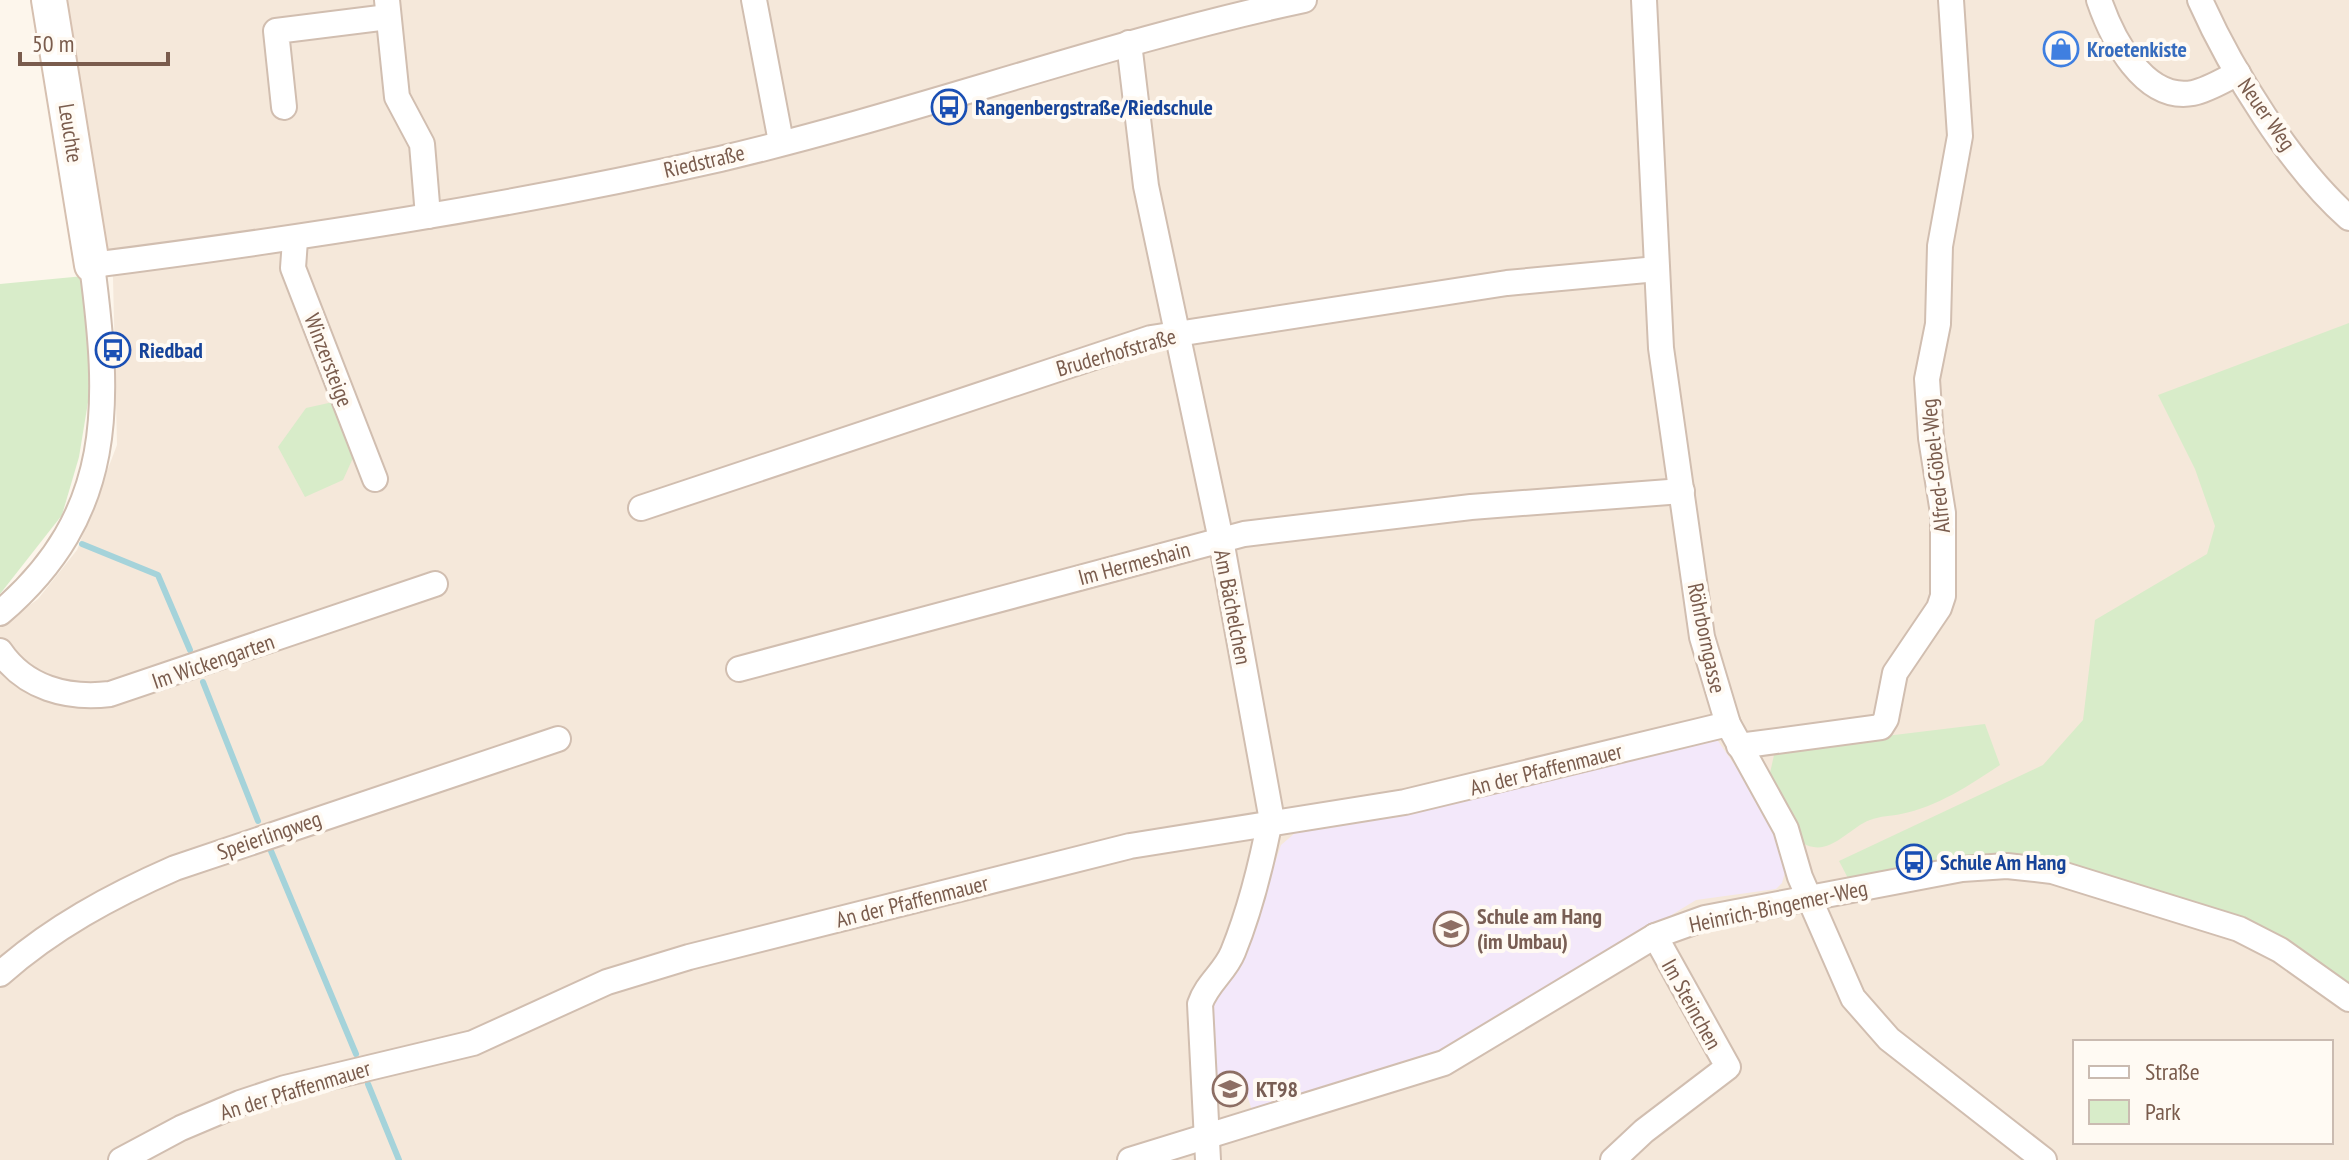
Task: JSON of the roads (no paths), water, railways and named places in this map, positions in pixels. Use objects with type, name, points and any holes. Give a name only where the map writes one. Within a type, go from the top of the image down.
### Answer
[{"type":"street","name":"Leuchte","points":[[49,0],[92,265]]},
{"type":"street","points":[[754,0],[781,142]]},
{"type":"street","name":"Riedstraße","points":[[92,265],[295,240],[565,192],[781,142],[1129,43],[1304,0]]},
{"type":"street","name":"Röhrborngasse","points":[[1644,0],[1661,348],[1702,637],[1734,735],[1786,829],[1840,974],[1873,1025],[2037,1158]]},
{"type":"street","name":"Alfred-Göbel-Weg","points":[[1734,735],[1881,727],[1886,719],[1895,673],[1941,603],[1943,513],[1931,438],[1927,379],[1938,324],[1940,246],[1960,136],[1951,0]]},
{"type":"street","points":[[2099,0],[2126,54],[2159,88],[2191,93],[2238,73]]},
{"type":"street","name":"Neuer Weg","points":[[2200,0],[2218,42],[2238,73],[2316,184],[2349,218]]},
{"type":"street","points":[[284,107],[276,31],[388,8],[397,97],[422,144],[428,216]]},
{"type":"street","name":"Am Bächelchen","points":[[1129,43],[1146,186],[1221,540],[1269,799],[1265,856],[1232,954],[1204,992],[1200,1004],[1206,1149]]},
{"type":"street","name":"Winzersteige","points":[[295,240],[293,268],[375,479]]},
{"type":"street","points":[[0,613],[28,587],[60,544],[83,500],[95,466],[103,427],[105,382],[92,265]]},
{"type":"street","name":"Bruderhofstraße","points":[[641,508],[1151,338],[1507,283],[1657,269]]},
{"type":"street","name":"Im Hermeshain","points":[[739,669],[1221,540],[1471,507],[1682,491]]},
{"type":"street","name":"Im Wickengarten","points":[[0,651],[19,673],[44,687],[74,695],[110,694],[435,584]]},
{"type":"street","name":"An der Pfaffenmauer","points":[[121,1160],[181,1128],[240,1103],[285,1088],[483,1040],[632,973],[1130,846],[1447,793],[1734,735]]},
{"type":"street","name":"Speierlingweg","points":[[0,974],[63,925],[155,877],[257,839],[558,739]]},
{"type":"street","name":"Heinrich-Bingemer-Weg","points":[[1130,1160],[1206,1149],[1444,1063],[1655,936],[1705,918],[1962,869],[2007,866],[2052,871],[2239,929],[2280,950],[2349,999]]},
{"type":"street","name":"Im Steinchen","points":[[1613,1160],[1644,1131],[1728,1067],[1655,936]]},
{"type":"waterway","points":[[82,544],[158,575],[190,650]]},
{"type":"waterway","points":[[203,682],[258,821]]},
{"type":"waterway","points":[[271,851],[356,1054]]},
{"type":"waterway","points":[[368,1084],[399,1160]]},
{"type":"place","name":"Kroetenkiste","points":[[2061,49]]},
{"type":"place","name":"Rangenbergstraße/Riedschule","points":[[949,107]]},
{"type":"place","name":"Riedbad","points":[[113,350]]},
{"type":"place","name":"Schule Am Hang","points":[[1914,862]]},
{"type":"place","name":"Schule am Hang (im Umbau)","points":[[1451,929]]},
{"type":"place","name":"KT98","points":[[1230,1089]]}]
